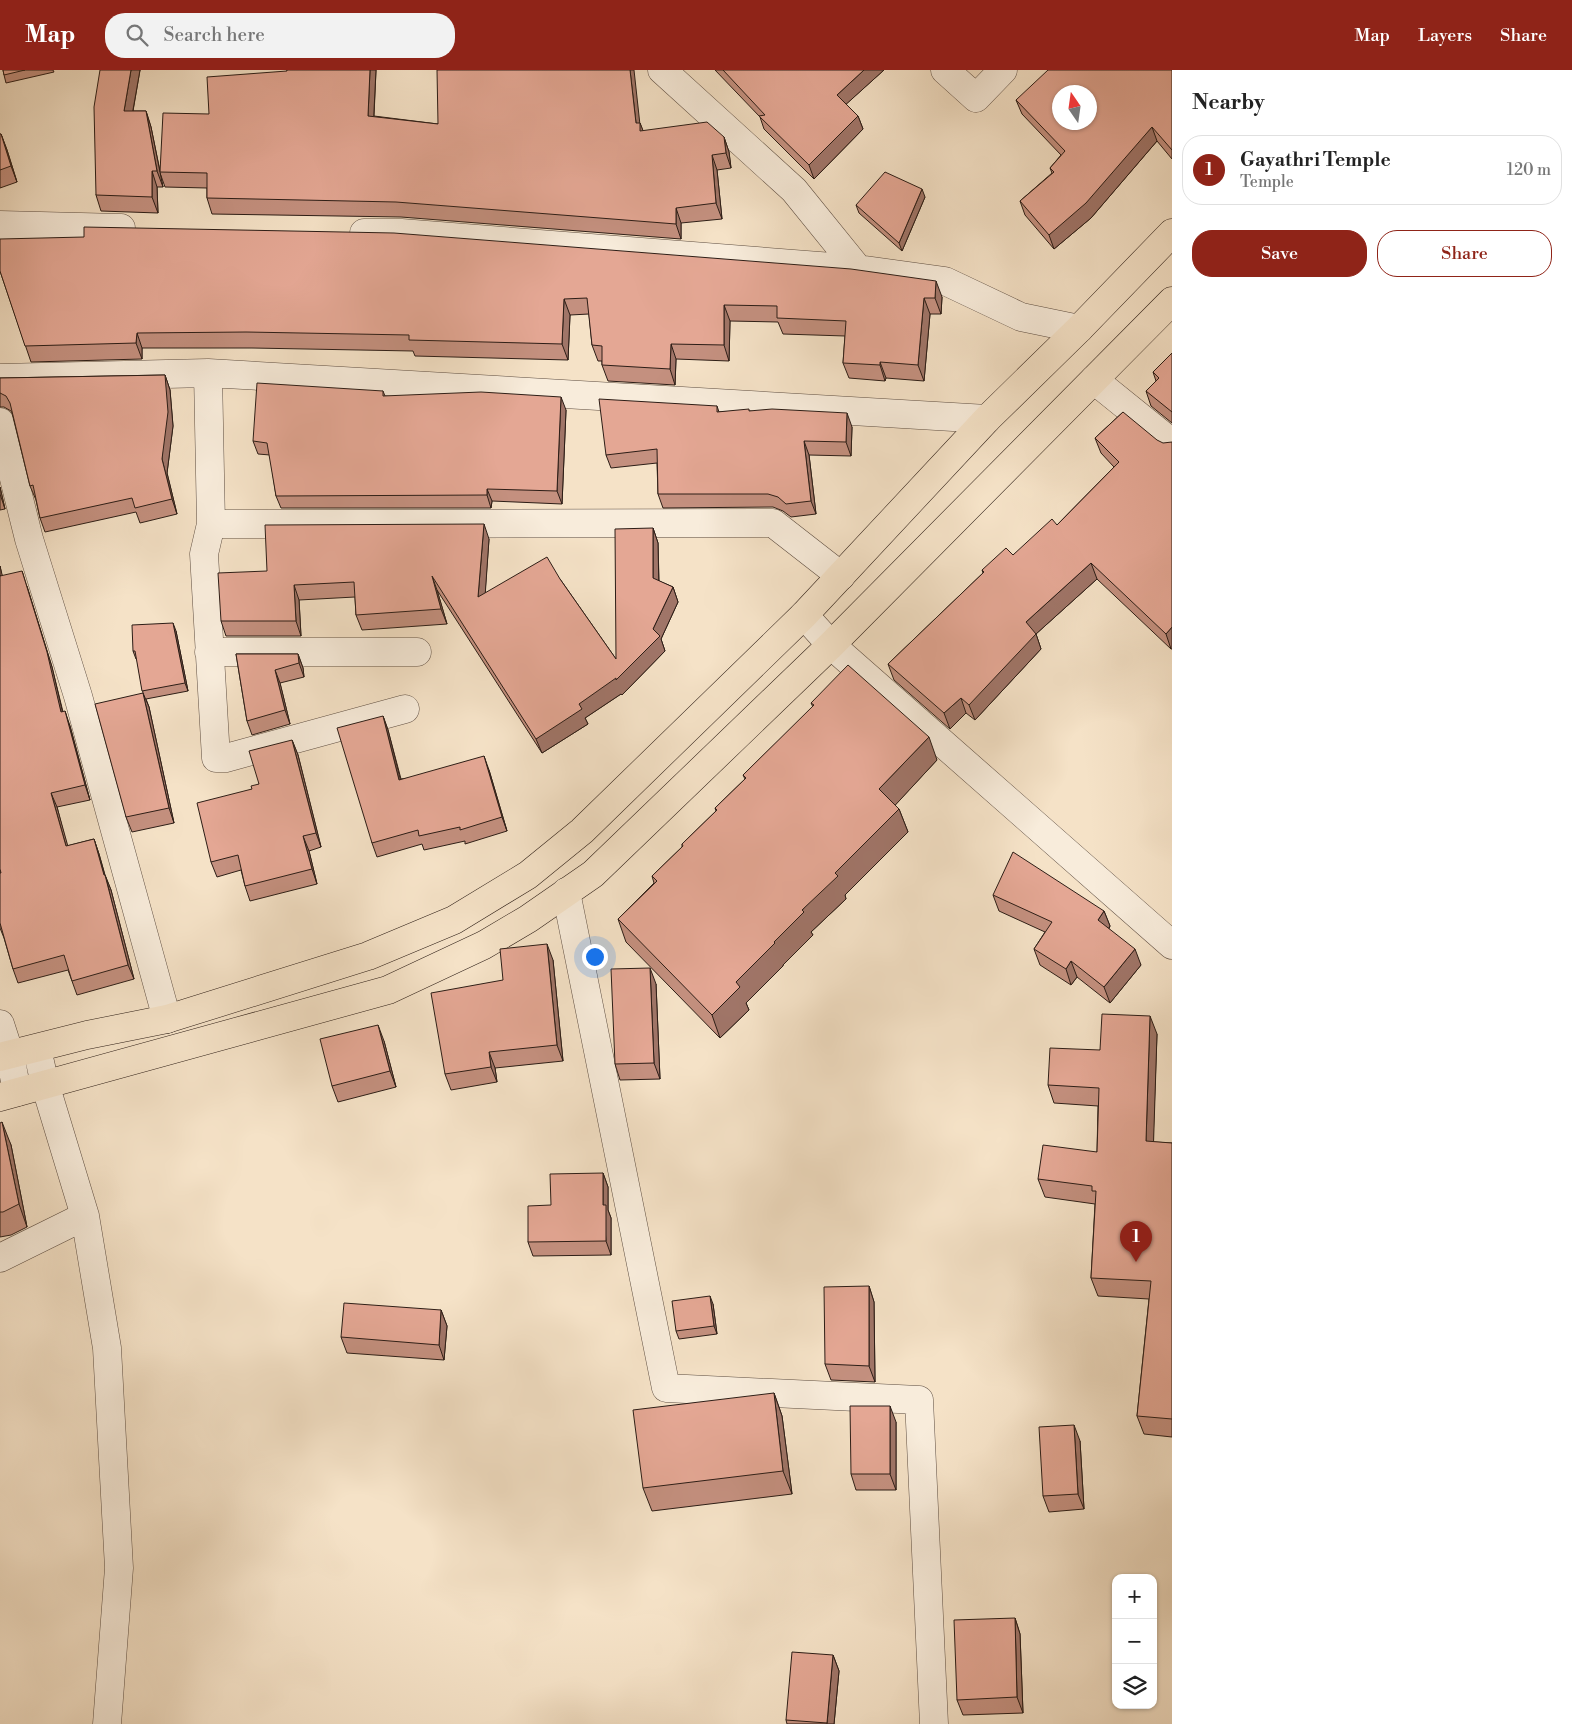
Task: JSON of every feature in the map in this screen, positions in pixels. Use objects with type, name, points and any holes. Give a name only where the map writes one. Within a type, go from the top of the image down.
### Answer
[{"type":"main road","points":[[5,1056],[87,1035],[166,1019],[368,956],[454,920],[528,875],[582,831],[804,616],[987,418],[1172,233]]},
{"type":"main road","points":[[9,1094],[388,990],[484,945],[528,919],[593,874],[831,645],[1172,301]]},
{"type":"street","points":[[662,70],[794,190],[858,269]]},
{"type":"street","points":[[945,70],[976,98],[1003,70]]},
{"type":"street","points":[[0,225],[147,228]]},
{"type":"street","points":[[342,232],[401,233],[858,269],[945,281],[1021,317],[1078,329]]},
{"type":"street","points":[[0,378],[208,373],[987,418]]},
{"type":"street","points":[[208,373],[211,524],[204,554],[216,758],[226,758],[404,710]]},
{"type":"street","points":[[1094,380],[1172,443]]},
{"type":"street","points":[[0,422],[28,539],[78,696],[166,1019]]},
{"type":"street","points":[[211,524],[773,523],[841,576]]},
{"type":"street","points":[[804,616],[831,645],[1172,945]]},
{"type":"street","points":[[209,652],[417,652]]},
{"type":"street","points":[[566,892],[666,1388],[919,1400],[934,1724]]},
{"type":"street","points":[[0,1024],[9,1094]]},
{"type":"street","points":[[37,1048],[45,1084],[85,1216],[107,1348],[119,1568],[107,1724]]},
{"type":"street","points":[[0,1258],[85,1216]]},
{"type":"building","points":[[3,70],[25,70],[4,75]]},
{"type":"building","points":[[100,70],[131,70],[124,111],[146,111],[157,171],[152,171],[152,197],[96,195],[94,107]]},
{"type":"building","points":[[287,70],[370,70],[368,116],[438,124],[437,70],[630,70],[636,123],[640,123],[640,131],[707,122],[724,137],[726,153],[712,155],[716,203],[676,208],[676,224],[396,202],[207,198],[207,173],[160,172],[163,113],[209,114],[207,77]]},
{"type":"building","points":[[723,70],[864,70],[837,95],[858,116],[809,165],[759,116],[765,115]]},
{"type":"building","points":[[1048,70],[1172,70],[1172,150],[1152,127],[1086,203],[1049,235],[1020,201],[1054,172],[1050,168],[1065,151],[1016,100]]},
{"type":"building","points":[[0,134],[11,166],[0,170]]},
{"type":"building","points":[[885,172],[922,189],[899,243],[856,205]]},
{"type":"building","points":[[84,227],[394,233],[851,269],[936,281],[935,298],[924,298],[918,365],[880,362],[880,365],[843,363],[846,321],[777,318],[777,306],[724,305],[724,345],[671,344],[670,369],[602,365],[602,346],[592,345],[587,298],[564,299],[562,344],[409,340],[409,335],[246,332],[137,333],[136,343],[25,346],[0,271],[0,239],[84,237]]},
{"type":"building","points":[[1172,353],[1172,412],[1146,391],[1159,378],[1153,372]]},
{"type":"building","points":[[165,375],[168,412],[162,459],[172,499],[135,508],[132,498],[40,518],[33,485],[30,486],[10,403],[6,396],[0,393],[0,378]]},
{"type":"building","points":[[257,383],[383,391],[383,396],[481,392],[561,397],[557,491],[487,489],[487,495],[276,496],[267,443],[253,441]]},
{"type":"building","points":[[599,399],[717,406],[717,412],[772,409],[847,413],[846,442],[804,441],[811,501],[786,504],[778,497],[768,494],[658,494],[657,449],[606,455]]},
{"type":"building","points":[[1123,412],[1157,440],[1163,443],[1172,442],[1172,627],[1166,634],[1091,563],[1026,622],[1036,634],[969,705],[961,698],[944,713],[888,664],[984,572],[982,570],[1006,548],[1013,555],[1052,519],[1057,525],[1119,462],[1095,438]]},
{"type":"building","points":[[484,524],[478,597],[547,557],[560,579],[616,659],[615,529],[653,528],[653,578],[673,587],[653,629],[660,636],[616,680],[616,678],[579,704],[582,709],[536,739],[432,576],[441,609],[356,615],[354,582],[294,585],[296,621],[221,621],[218,573],[267,571],[265,525]]},
{"type":"building","points":[[22,571],[47,652],[61,712],[65,711],[85,785],[51,793],[66,846],[94,839],[128,965],[72,981],[64,955],[13,969],[0,923],[0,576]]},
{"type":"building","points":[[173,623],[185,683],[142,691],[135,651],[133,651],[132,625]]},
{"type":"building","points":[[236,654],[298,654],[299,663],[275,670],[285,710],[247,721]]},
{"type":"building","points":[[848,665],[929,737],[879,789],[899,809],[835,873],[838,876],[802,910],[804,912],[736,982],[740,987],[712,1015],[618,919],[657,881],[652,876],[717,810],[715,808],[746,778],[743,775],[814,705],[811,703]]},
{"type":"building","points":[[143,693],[169,808],[126,817],[95,704]]},
{"type":"building","points":[[383,716],[399,780],[484,756],[502,817],[460,830],[460,827],[419,836],[418,830],[372,843],[337,728]]},
{"type":"building","points":[[292,740],[316,833],[303,836],[312,869],[245,886],[238,855],[211,862],[197,803],[252,789],[251,786],[259,784],[249,751]]},
{"type":"building","points":[[1013,852],[1104,911],[1098,920],[1135,949],[1104,987],[1071,961],[1066,969],[1034,949],[1052,922],[993,895]]},
{"type":"building","points":[[547,944],[557,1045],[489,1052],[491,1067],[445,1074],[431,993],[503,980],[500,949]]},
{"type":"building","points":[[650,968],[654,1063],[615,1064],[611,969]]},
{"type":"building","points":[[1102,1014],[1150,1016],[1146,1141],[1172,1143],[1172,1419],[1137,1416],[1151,1281],[1091,1278],[1096,1191],[1092,1191],[1092,1186],[1038,1179],[1043,1145],[1097,1152],[1099,1088],[1048,1085],[1050,1048],[1100,1050]]},
{"type":"building","points":[[378,1025],[390,1071],[332,1086],[320,1039]]},
{"type":"building","points":[[2,1122],[19,1204],[0,1212],[0,1123]]},
{"type":"building","points":[[603,1173],[603,1205],[606,1205],[606,1241],[528,1242],[528,1206],[551,1205],[550,1174]]},
{"type":"building","points":[[869,1286],[869,1366],[825,1364],[824,1287]]},
{"type":"building","points":[[710,1296],[714,1326],[676,1331],[672,1301]]},
{"type":"building","points":[[344,1303],[441,1310],[439,1345],[341,1337]]},
{"type":"building","points":[[774,1393],[783,1471],[643,1488],[633,1410]]},
{"type":"building","points":[[850,1406],[890,1406],[890,1474],[851,1474]]},
{"type":"building","points":[[1074,1425],[1078,1494],[1043,1496],[1039,1427]]},
{"type":"building","points":[[1015,1618],[1017,1697],[957,1700],[954,1620]]},
{"type":"building","points":[[792,1652],[833,1655],[827,1723],[786,1720]]},
{"type":"place","name":"Gayathri Temple","points":[[1136,1262]]}]
